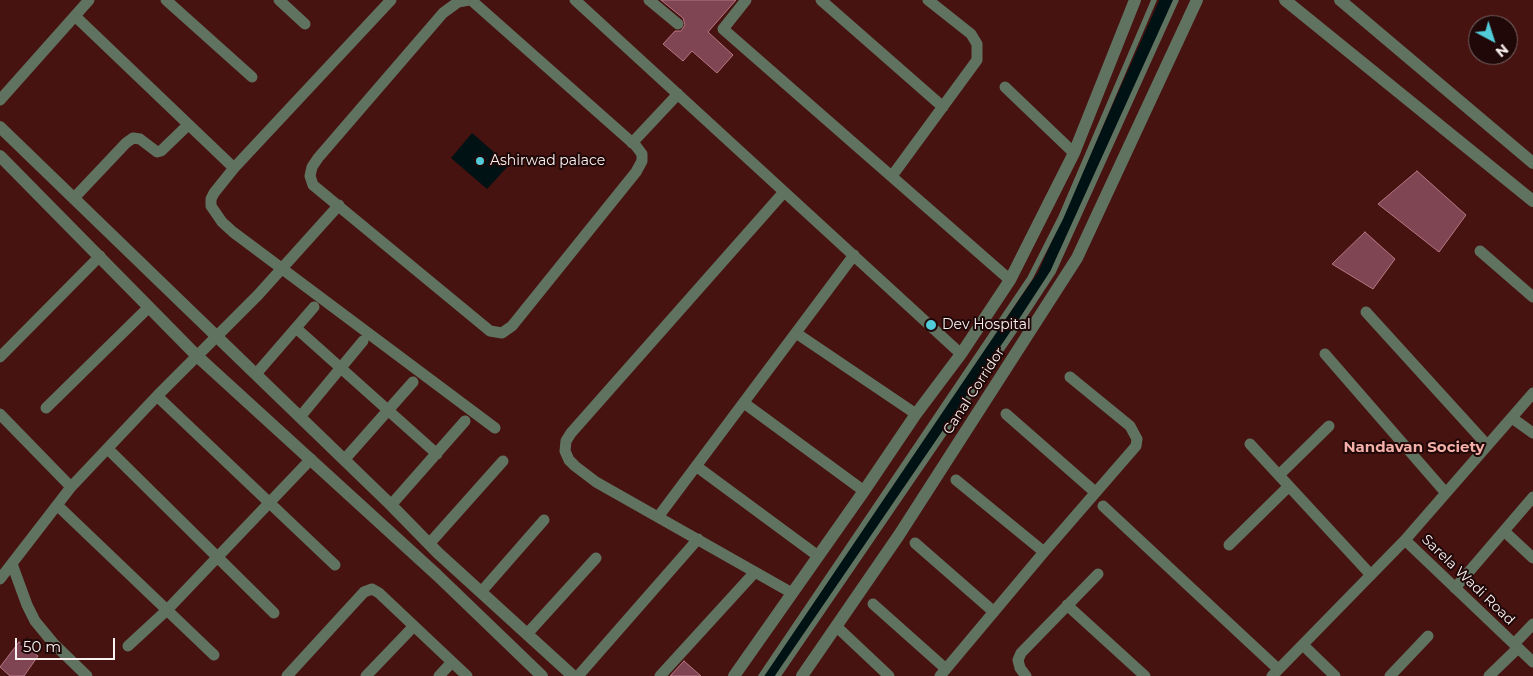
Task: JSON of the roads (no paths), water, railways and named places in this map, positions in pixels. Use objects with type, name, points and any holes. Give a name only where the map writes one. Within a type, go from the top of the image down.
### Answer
[{"type":"street","points":[[0,100],[89,0]]},
{"type":"street","points":[[166,0],[252,77]]},
{"type":"street","points":[[278,0],[305,24]]},
{"type":"street","points":[[392,0],[234,168],[214,193],[211,199],[211,206],[218,218],[233,232],[495,428]]},
{"type":"street","points":[[470,0],[632,143],[642,154],[642,161],[636,172],[512,326],[502,332],[490,331],[314,185],[310,176],[312,167],[443,13],[458,2],[470,0]]},
{"type":"street","points":[[575,0],[961,354]]},
{"type":"street","points":[[649,0],[678,24]]},
{"type":"street","points":[[746,0],[722,29],[1010,280]]},
{"type":"street","points":[[821,0],[943,107]]},
{"type":"street","points":[[892,176],[977,60],[977,44],[971,34],[928,0]]},
{"type":"street","points":[[734,676],[916,414],[961,354],[1010,280],[1074,153],[1135,0]]},
{"type":"street","name":"Canal Corridor","points":[[802,676],[899,535],[1078,258],[1197,0]]},
{"type":"street","points":[[1285,0],[1533,202]]},
{"type":"street","points":[[1340,0],[1533,163]]},
{"type":"street","points":[[75,16],[234,168]]},
{"type":"street","points":[[1005,87],[1074,153]]},
{"type":"street","points":[[632,143],[678,94]]},
{"type":"street","points":[[74,198],[133,138],[140,139],[157,152],[162,151],[188,124]]},
{"type":"street","points":[[0,127],[429,544],[573,676]]},
{"type":"street","points":[[0,156],[197,356],[437,575],[542,676]]},
{"type":"street","points":[[784,192],[566,441],[565,451],[569,460],[596,482],[792,593]]},
{"type":"street","points":[[0,579],[71,487],[157,396],[218,337],[339,205]]},
{"type":"street","points":[[1480,251],[1533,297]]},
{"type":"street","points":[[658,517],[854,255]]},
{"type":"street","points":[[0,357],[100,256]]},
{"type":"street","points":[[46,408],[149,306]]},
{"type":"street","points":[[256,374],[314,306]]},
{"type":"street","points":[[1366,312],[1487,445]]},
{"type":"street","points":[[296,328],[436,454]]},
{"type":"street","points":[[796,334],[916,414]]},
{"type":"street","points":[[300,417],[362,342]]},
{"type":"street","points":[[1324,354],[1446,492]]},
{"type":"street","points":[[873,604],[943,672],[1136,446],[1138,439],[1130,426],[1070,377]]},
{"type":"street","points":[[344,460],[413,382]]},
{"type":"street","points":[[1103,506],[1275,673],[1405,540],[1533,394]]},
{"type":"street","points":[[157,396],[334,565]]},
{"type":"street","points":[[744,403],[864,491]]},
{"type":"street","points":[[0,414],[71,487]]},
{"type":"street","points":[[1006,414],[1095,492]]},
{"type":"street","points":[[1512,418],[1533,433]]},
{"type":"street","points":[[391,505],[465,421]]},
{"type":"street","points":[[1279,475],[1329,426]]},
{"type":"street","points":[[1250,444],[1371,575]]},
{"type":"street","points":[[108,449],[274,613]]},
{"type":"street","points":[[128,646],[167,610],[311,459]]},
{"type":"street","points":[[429,544],[503,461]]},
{"type":"street","points":[[696,466],[818,556]]},
{"type":"street","points":[[956,480],[1044,552]]},
{"type":"street","points":[[1229,545],[1289,486]]},
{"type":"street","points":[[1455,588],[1533,497]]},
{"type":"street","points":[[57,505],[214,655]]},
{"type":"street","points":[[481,592],[544,520]]},
{"type":"street","points":[[1504,531],[1533,558]]},
{"type":"street","points":[[578,676],[698,539]]},
{"type":"street","name":"Sarela Wadi Road","points":[[1405,540],[1533,662]]},
{"type":"street","points":[[915,543],[994,612]]},
{"type":"street","points":[[527,634],[596,558]]},
{"type":"street","points":[[12,564],[27,605],[36,621],[54,644],[87,676]]},
{"type":"street","points":[[660,676],[755,572]]},
{"type":"street","points":[[1026,676],[1020,668],[1018,660],[1021,653],[1098,574]]},
{"type":"street","points":[[287,676],[368,590],[372,589],[379,593],[467,676]]},
{"type":"street","points":[[1067,605],[1145,676]]},
{"type":"street","points":[[1489,676],[1533,624]]},
{"type":"street","points":[[366,676],[414,626]]},
{"type":"street","points":[[837,627],[888,676]]},
{"type":"street","points":[[1390,676],[1428,636]]},
{"type":"street","points":[[1303,645],[1335,676]]},
{"type":"street","points":[[439,676],[452,662]]},
{"type":"lane","points":[[761,676],[1030,278],[1061,217],[1154,0]]},
{"type":"lane","points":[[778,676],[1053,272],[1176,0]]},
{"type":"waterway","points":[[767,676],[1044,276],[1167,0]]},
{"type":"place","name":"Ashirwad palace","points":[[480,161]]},
{"type":"place","name":"Dev Hospital","points":[[931,325]]},
{"type":"district","name":"Nandavan Society","points":[[1414,448]]}]
